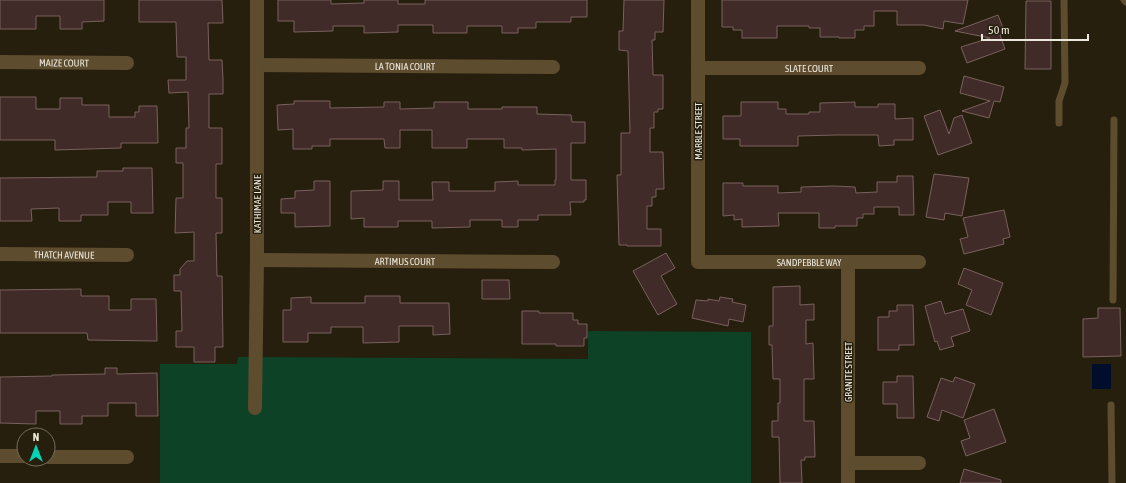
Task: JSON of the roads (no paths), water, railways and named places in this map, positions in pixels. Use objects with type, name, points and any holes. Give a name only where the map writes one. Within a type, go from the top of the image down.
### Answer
[{"type":"street","name":"KATHIMAE LANE","points":[[255,408],[257,260],[257,0]]},
{"type":"street","name":"MARBLE STREET","points":[[698,0],[698,262]]},
{"type":"street","name":"MAIZE COURT","points":[[0,62],[127,63]]},
{"type":"street","name":"LA TONIA COURT","points":[[257,65],[553,67]]},
{"type":"street","name":"SLATE COURT","points":[[698,68],[919,68]]},
{"type":"street","name":"THATCH AVENUE","points":[[0,254],[127,255]]},
{"type":"street","name":"ARTIMUS COURT","points":[[257,260],[553,262]]},
{"type":"street","name":"SANDPEBBLE WAY","points":[[698,262],[919,262]]},
{"type":"street","name":"GRANITE STREET","points":[[848,262],[848,483]]},
{"type":"street","points":[[0,456],[16,456]]},
{"type":"street","points":[[56,457],[127,457]]},
{"type":"street","points":[[848,463],[919,463]]},
{"type":"lane","points":[[1059,123],[1059,101],[1065,83],[1064,0]]},
{"type":"lane","points":[[1113,300],[1114,120]]},
{"type":"lane","points":[[1111,405],[1112,483]]},
{"type":"water","points":[[1092,364],[1111,364],[1111,389],[1092,389]]}]
